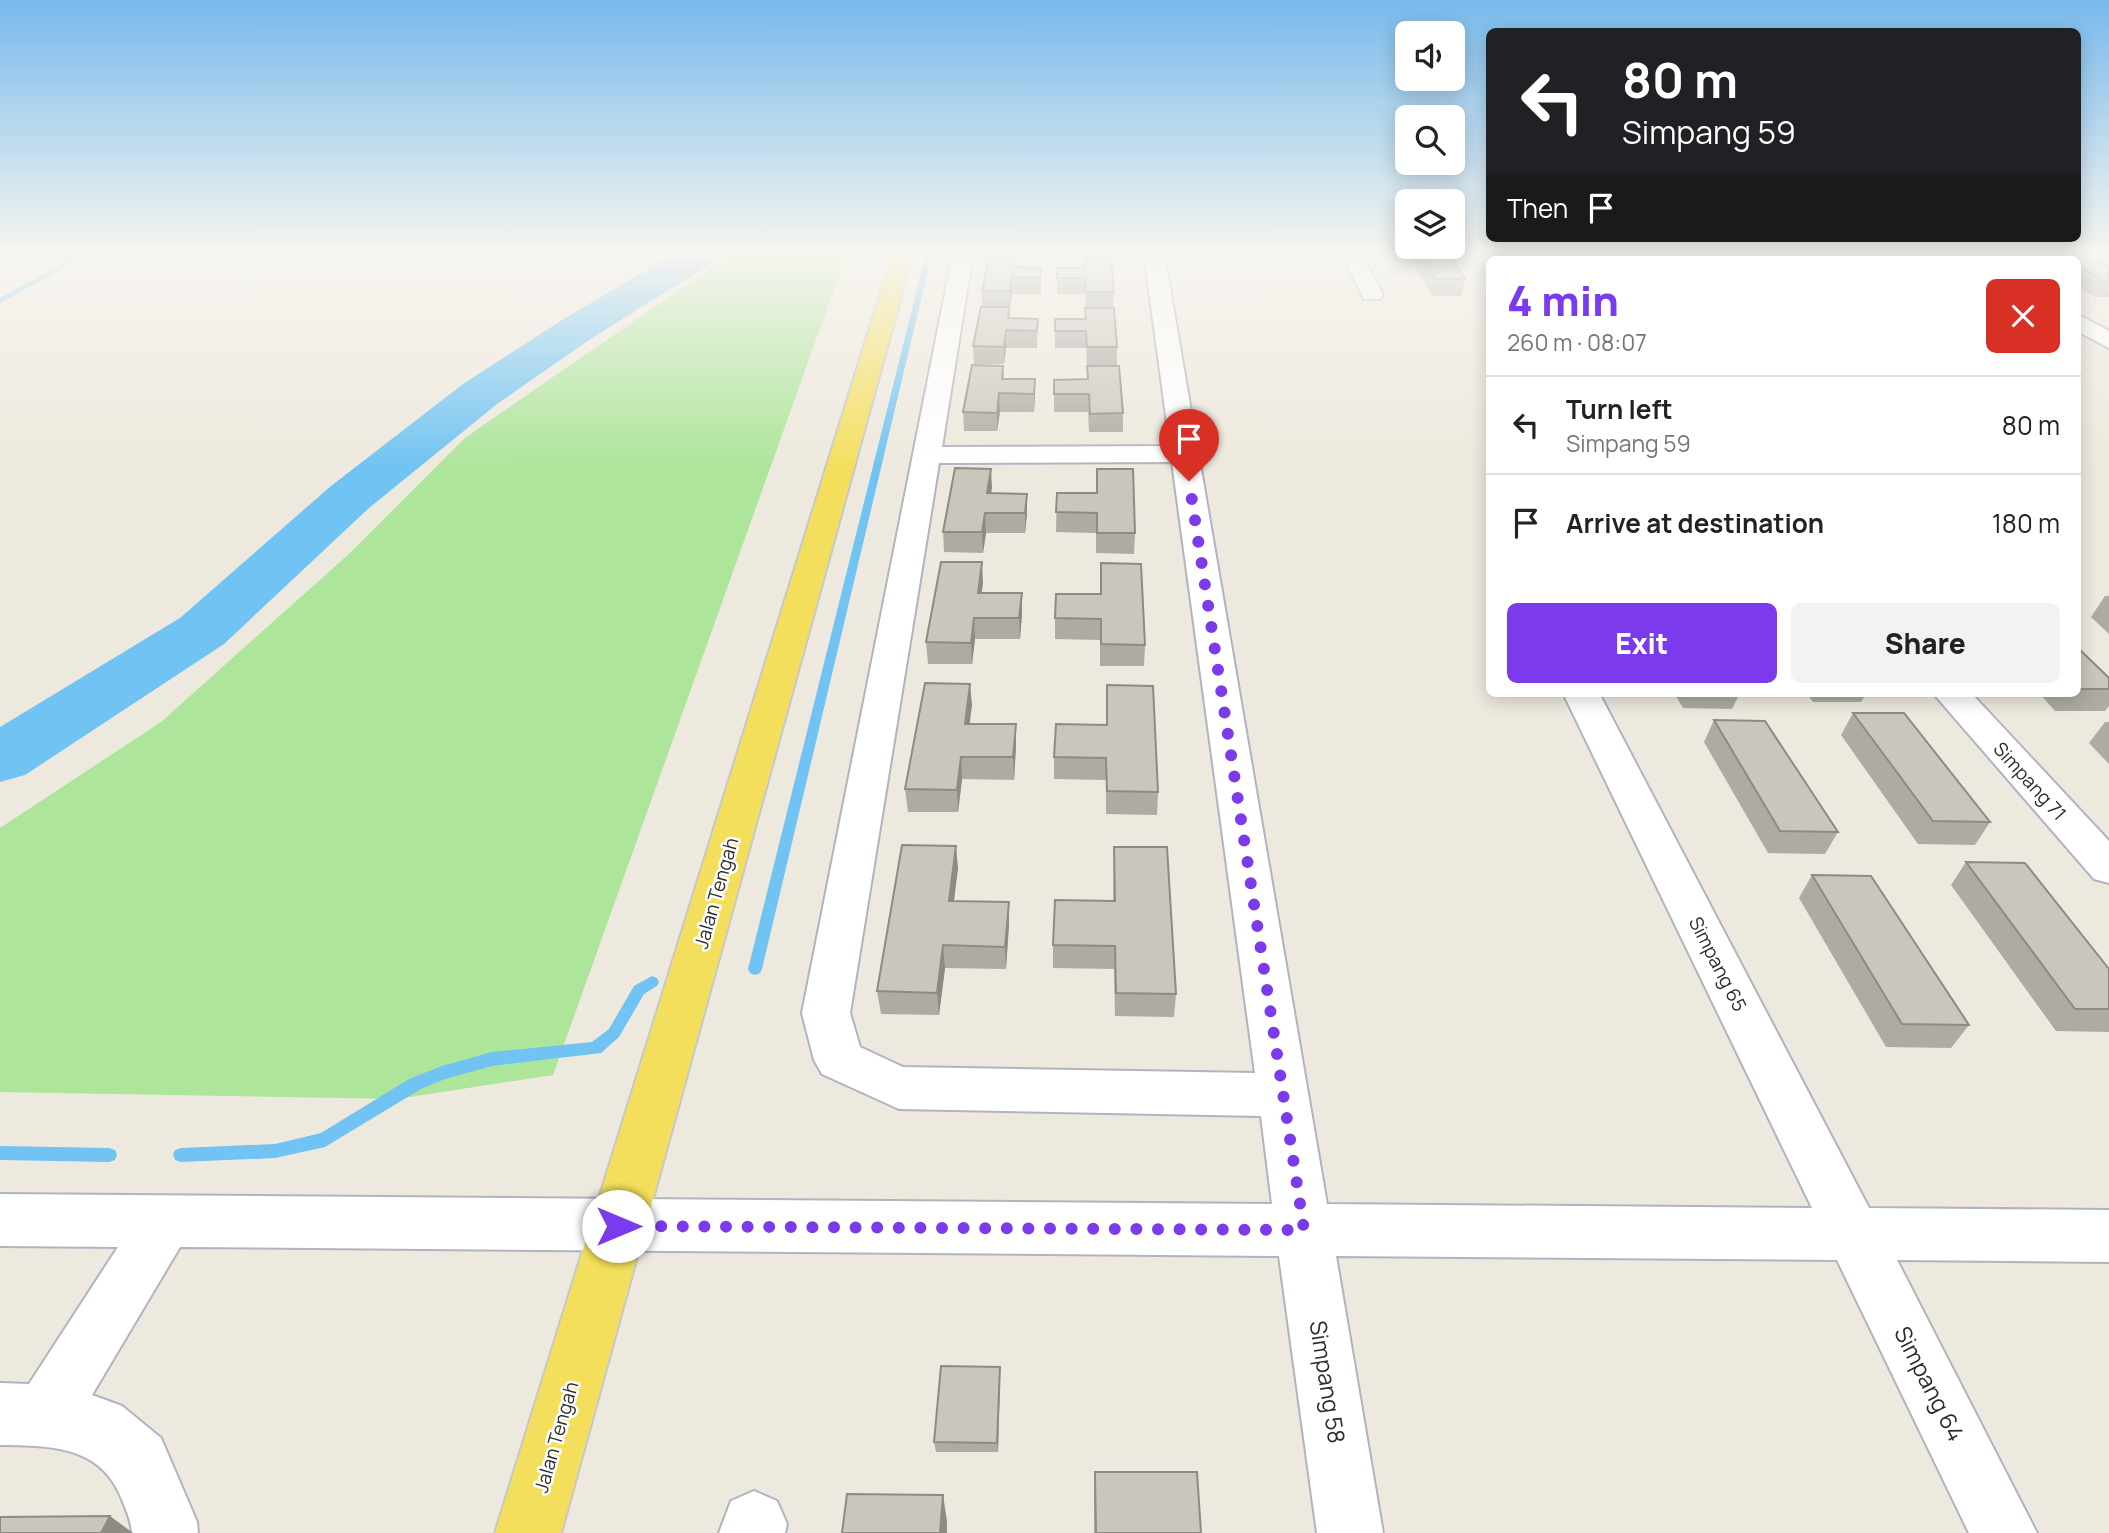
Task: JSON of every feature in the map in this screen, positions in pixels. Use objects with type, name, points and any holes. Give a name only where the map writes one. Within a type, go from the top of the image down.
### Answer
[{"type":"main road","name":"Jalan Tengah","points":[[528,1533],[881,325]]},
{"type":"street","points":[[950,325],[826,1013],[839,1060],[899,1088],[1283,1094]]},
{"type":"street","name":"Simpang 58","points":[[1165,325],[1350,1533]]},
{"type":"street","points":[[2083,325],[2109,341]]},
{"type":"street","points":[[926,455],[1185,454]]},
{"type":"street","name":"Simpang 65","points":[[1583,697],[1854,1234]]},
{"type":"street","name":"Simpang 71","points":[[1955,697],[2109,868]]},
{"type":"street","points":[[0,1220],[2109,1236]]},
{"type":"street","points":[[165,1222],[23,1415],[100,1428],[139,1460],[164,1522],[165,1533]]},
{"type":"street","name":"Simpang 64","points":[[1854,1234],[2004,1533]]},
{"type":"green space","points":[[629,325],[821,325],[553,1075],[397,1099],[0,1092],[0,828],[161,722],[350,553],[466,437]]},
{"type":"building","points":[[977,325],[1038,325],[1037,331],[1006,330],[1004,347],[973,346]]},
{"type":"building","points":[[1055,325],[1115,325],[1117,347],[1087,347],[1086,331],[1055,331]]},
{"type":"building","points":[[972,365],[1003,366],[1002,379],[1035,379],[1034,394],[999,393],[997,413],[963,412]]},
{"type":"building","points":[[1087,366],[1119,366],[1123,413],[1090,414],[1089,394],[1054,394],[1054,380],[1088,379]]},
{"type":"building","points":[[955,468],[991,469],[987,493],[1027,494],[1025,513],[985,513],[982,532],[943,532]]},
{"type":"building","points":[[1097,469],[1133,469],[1135,533],[1097,533],[1097,513],[1056,512],[1057,493],[1097,493]]},
{"type":"building","points":[[941,562],[982,562],[978,593],[1022,593],[1019,618],[974,618],[971,643],[926,642]]},
{"type":"building","points":[[1101,563],[1141,564],[1145,645],[1101,644],[1101,619],[1055,618],[1056,594],[1101,594]]},
{"type":"building","points":[[2081,651],[2109,678],[2109,689],[2081,689]]},
{"type":"building","points":[[925,683],[970,684],[965,724],[1016,724],[1013,757],[961,757],[957,790],[905,789]]},
{"type":"building","points":[[1107,685],[1153,686],[1158,792],[1107,791],[1106,758],[1054,757],[1056,724],[1107,725]]},
{"type":"building","points":[[1853,713],[1904,713],[1990,822],[1933,821]]},
{"type":"building","points":[[1714,720],[1765,721],[1838,832],[1780,831]]},
{"type":"building","points":[[902,845],[956,846],[949,901],[1009,902],[1005,947],[943,945],[937,993],[877,991]]},
{"type":"building","points":[[1114,847],[1167,847],[1176,994],[1116,993],[1115,946],[1053,945],[1055,900],[1115,901]]},
{"type":"building","points":[[1966,862],[2025,863],[2109,969],[2109,1009],[2075,1009]]},
{"type":"building","points":[[1812,875],[1871,876],[1969,1025],[1902,1024]]},
{"type":"building","points":[[941,1366],[1000,1367],[997,1443],[934,1442]]},
{"type":"building","points":[[1095,1472],[1197,1472],[1201,1533],[1096,1533]]},
{"type":"building","points":[[847,1494],[943,1495],[940,1533],[842,1533]]},
{"type":"building","points":[[110,1516],[101,1533],[0,1533],[0,1517]]},
{"type":"waterway","points":[[0,759],[202,631],[350,497],[480,394],[584,325]]},
{"type":"waterway","points":[[755,969],[912,325]]},
{"type":"waterway","points":[[181,1155],[275,1151],[325,1140],[415,1084],[442,1073],[492,1059],[596,1048],[614,1033],[639,990],[652,982]]},
{"type":"waterway","points":[[0,1153],[109,1155]]},
{"type":"route","points":[[618,1226],[1304,1230],[1189,481]]}]
